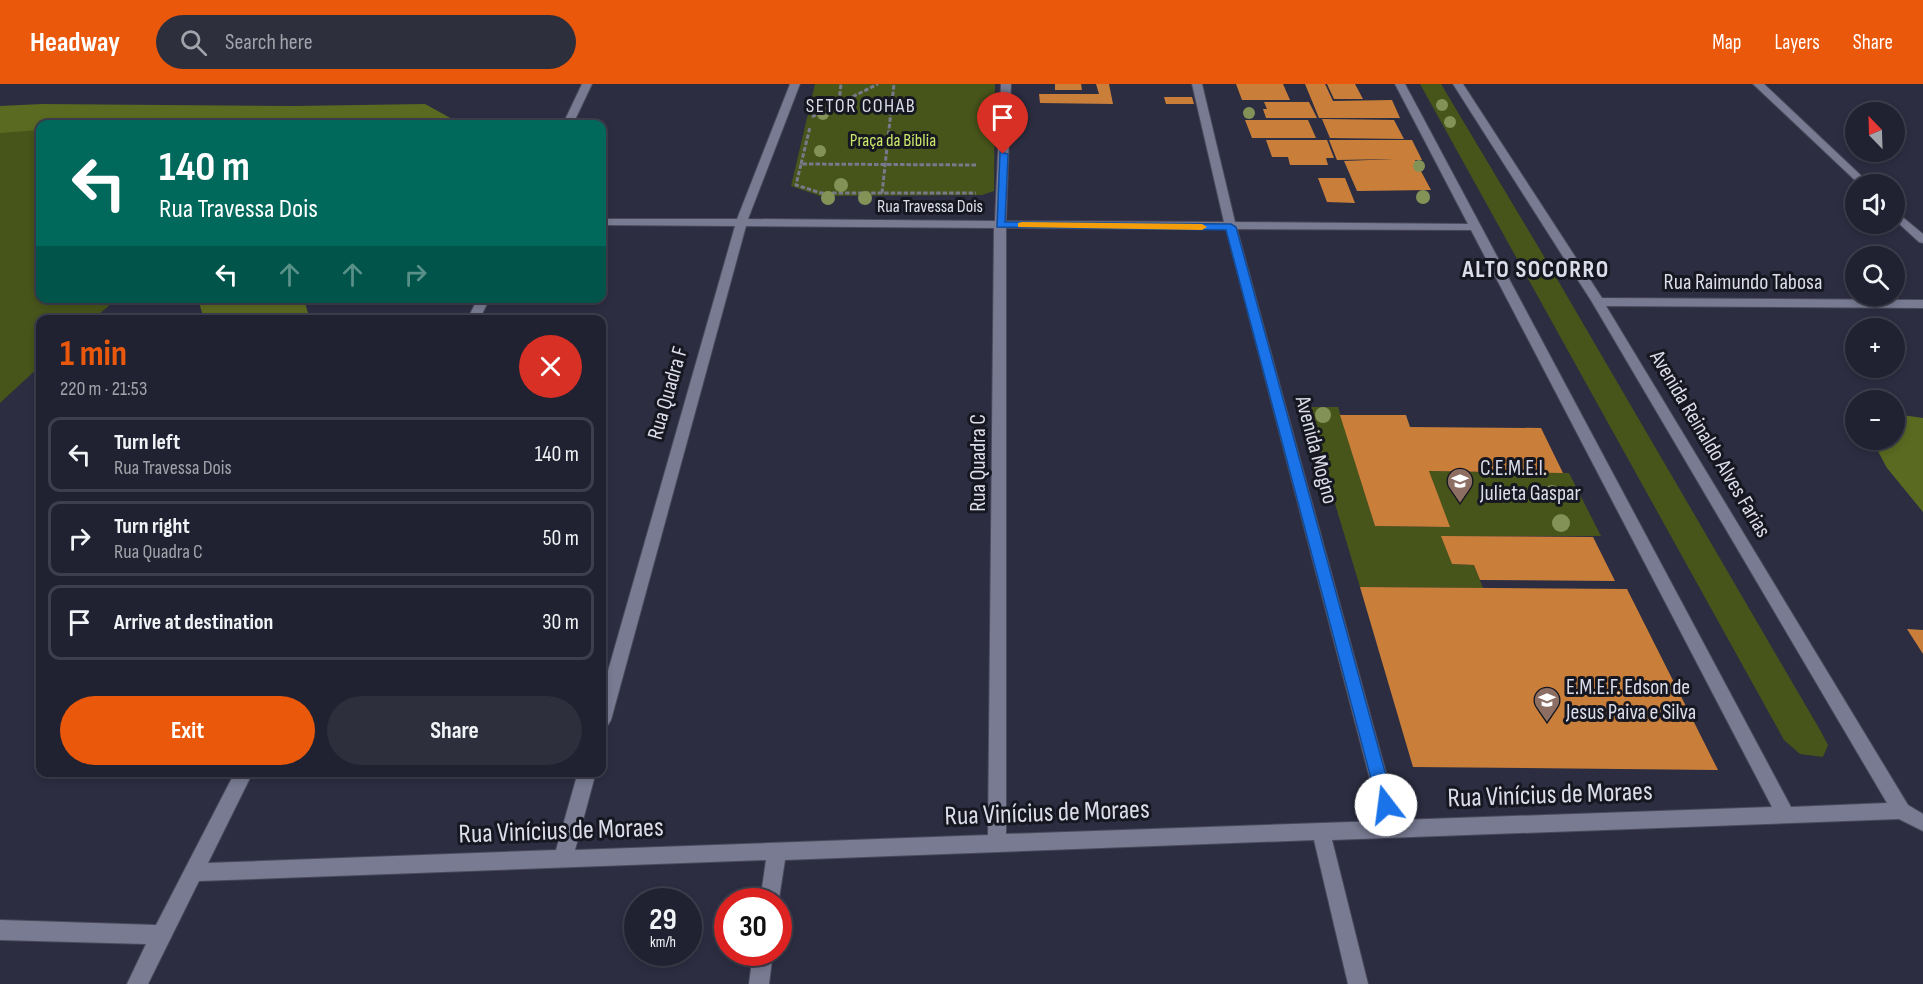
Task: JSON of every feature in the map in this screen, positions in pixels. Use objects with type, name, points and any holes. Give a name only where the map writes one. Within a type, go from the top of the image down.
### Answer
[{"type":"street","points":[[570,120],[587,84]]},
{"type":"street","name":"Rua Quadra F","points":[[606,706],[741,223],[795,84]]},
{"type":"street","name":"Rua Quadra C","points":[[997,842],[1000,225],[1006,84]]},
{"type":"street","name":"Avenida Mogno","points":[[1197,84],[1231,227],[1392,828]]},
{"type":"street","points":[[1400,84],[1785,814]]},
{"type":"street","name":"Avenida Reinaldo Alves Farias","points":[[1458,84],[1598,302],[1901,811]]},
{"type":"street","points":[[1758,84],[1853,174]]},
{"type":"street","name":"Rua Travessa Dois","points":[[606,222],[1474,227]]},
{"type":"street","points":[[1905,223],[1923,240]]},
{"type":"street","name":"Rua Raimundo Tabosa","points":[[1598,302],[1923,304]]},
{"type":"street","points":[[137,984],[242,777]]},
{"type":"street","points":[[563,858],[586,777]]},
{"type":"street","points":[[1901,811],[1923,823]]},
{"type":"street","name":"Rua Vinícius de Moraes","points":[[194,872],[1901,811]]},
{"type":"street","points":[[1321,831],[1358,984]]},
{"type":"street","points":[[772,888],[777,850]]},
{"type":"street","points":[[0,930],[162,935]]},
{"type":"street","points":[[759,984],[761,966]]},
{"type":"path","points":[[839,102],[841,84]]},
{"type":"path","points":[[878,84],[812,115],[796,184],[821,193],[981,193]]},
{"type":"path","points":[[882,193],[894,84]]},
{"type":"path","points":[[801,164],[978,165]]},
{"type":"green space","name":"Praça da Bíblia","points":[[815,84],[995,84],[994,191],[982,195],[820,196],[791,186]]},
{"type":"green space","points":[[1420,84],[1441,84],[1820,730],[1828,745],[1823,757],[1800,754],[1784,740]]},
{"type":"green space","points":[[42,104],[294,106],[425,104],[454,120],[36,120],[36,130],[0,133],[0,106]]},
{"type":"green space","points":[[0,118],[104,120],[36,120],[36,303],[112,303],[98,315],[36,315],[36,370],[0,403]]},
{"type":"green space","points":[[199,303],[305,303],[308,315],[203,315]]},
{"type":"green space","points":[[1306,407],[1338,407],[1375,526],[1449,527],[1429,471],[1569,473],[1601,536],[1442,536],[1452,564],[1474,565],[1483,588],[1360,587]]},
{"type":"green space","points":[[1905,415],[1923,418],[1923,512],[1887,468],[1877,450],[1905,450]]},
{"type":"building","points":[[1055,84],[1081,84],[1082,90],[1055,90]]},
{"type":"building","points":[[1096,84],[1109,84],[1113,104],[1040,103],[1039,94],[1099,94]]},
{"type":"building","points":[[1236,84],[1283,84],[1290,100],[1242,100]]},
{"type":"building","points":[[1305,84],[1325,84],[1333,101],[1392,100],[1400,118],[1319,118]]},
{"type":"building","points":[[1327,84],[1355,84],[1363,99],[1334,99]]},
{"type":"building","points":[[1164,97],[1192,97],[1194,104],[1166,104]]},
{"type":"building","points":[[1264,102],[1309,102],[1317,118],[1266,118],[1263,109],[1267,109]]},
{"type":"building","points":[[1322,119],[1394,120],[1404,139],[1330,138]]},
{"type":"building","points":[[1245,120],[1308,120],[1316,138],[1252,138]]},
{"type":"building","points":[[1266,140],[1327,140],[1334,158],[1326,158],[1328,165],[1290,165],[1288,157],[1272,157]]},
{"type":"building","points":[[1329,140],[1412,140],[1422,160],[1415,160],[1431,190],[1357,191],[1344,161],[1394,159],[1337,160]]},
{"type":"building","points":[[1318,178],[1345,178],[1355,203],[1327,202]]},
{"type":"building","points":[[1340,415],[1406,415],[1410,427],[1541,428],[1563,473],[1429,471],[1450,527],[1375,526]]},
{"type":"building","points":[[1441,536],[1593,537],[1615,581],[1480,580],[1474,565],[1452,564]]},
{"type":"building","name":"E.M.E.F. Edson de Jesus Paiva e Silva","points":[[1360,587],[1627,589],[1718,770],[1413,767]]},
{"type":"building","points":[[1907,629],[1923,630],[1923,654]]},
{"type":"slow traffic","points":[[1022,225],[1202,227]]},
{"type":"place","name":"C.E.M.E.I. Julieta Gaspar","points":[[1460,504]]},
{"type":"place","name":"E.M.E.F. Edson de Jesus Paiva e Silva","points":[[1547,723]]},
{"type":"district","name":"SETOR COHAB","points":[[861,106]]},
{"type":"district","name":"ALTO SOCORRO","points":[[1536,269]]},
{"type":"route","points":[[1003,154],[1000,225],[1231,227],[1386,805]]}]
